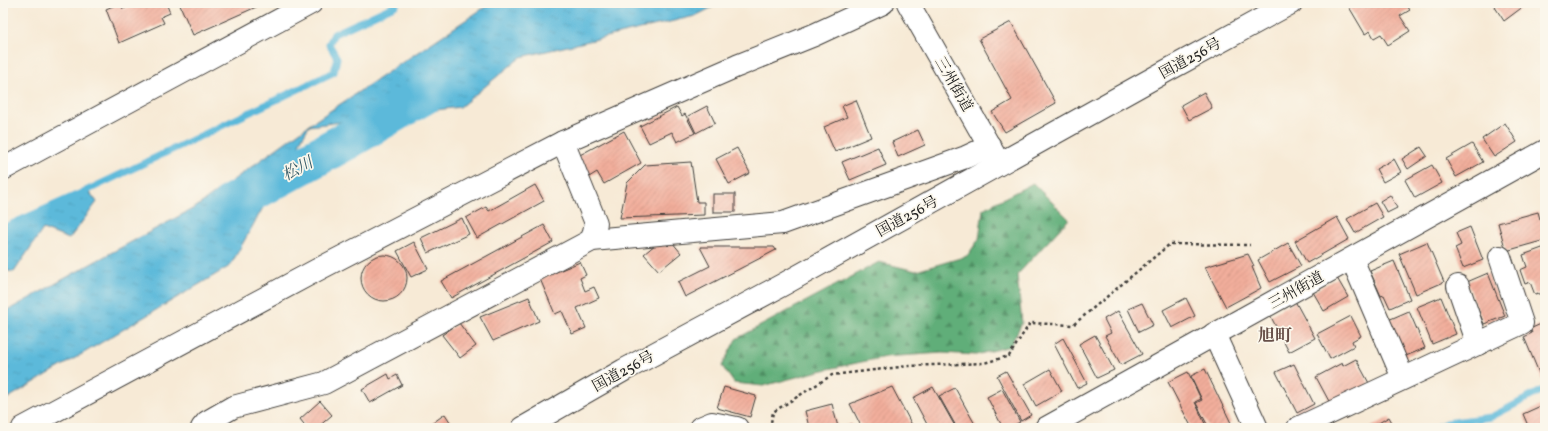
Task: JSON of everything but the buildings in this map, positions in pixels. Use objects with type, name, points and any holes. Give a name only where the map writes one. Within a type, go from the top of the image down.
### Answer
[{"type":"main road","points":[[3,169],[311,3]]},
{"type":"main road","points":[[22,428],[317,270],[563,142],[883,3]]},
{"type":"main road","name":"三州街道","points":[[908,3],[995,155]]},
{"type":"main road","name":"国道256号","points":[[523,428],[624,370],[784,284],[995,155],[1168,70],[1291,3]]},
{"type":"main road","points":[[563,142],[596,223],[592,240]]},
{"type":"main road","name":"三州街道","points":[[1046,428],[1545,151]]},
{"type":"main road","points":[[202,428],[207,422],[233,407],[324,383],[592,240],[783,223],[966,157],[995,155]]},
{"type":"main road","points":[[1298,428],[1522,323],[1500,257]]},
{"type":"main road","points":[[1352,259],[1402,378]]},
{"type":"main road","points":[[1458,286],[1478,344]]},
{"type":"main road","points":[[1214,334],[1257,428]]},
{"type":"main road","points":[[700,428],[712,423],[737,428]]},
{"type":"path","points":[[770,428],[773,412],[832,375],[909,366],[984,363],[1009,356],[1030,323],[1073,324],[1170,244],[1250,245]]},
{"type":"green space","points":[[1033,183],[1069,219],[1017,275],[1022,323],[1010,346],[976,355],[942,353],[885,357],[819,371],[763,386],[734,383],[722,366],[736,339],[879,262],[916,271],[967,256],[979,239],[983,209]]},
{"type":"water","points":[[491,3],[721,3],[695,16],[521,57],[460,107],[309,126],[230,266],[3,401],[3,313],[196,207],[309,125]]},
{"type":"water","points":[[88,190],[97,202],[69,239],[43,229],[14,272],[3,270],[3,228]]},
{"type":"waterway","points":[[3,228],[88,190],[334,72],[337,58],[329,44],[334,34],[396,5]]},
{"type":"waterway","name":"松川","points":[[232,203],[348,140],[435,89]]},
{"type":"waterway","points":[[1436,428],[1446,423],[1491,417],[1545,389]]},
{"type":"district","name":"旭町","points":[[1275,335]]}]
